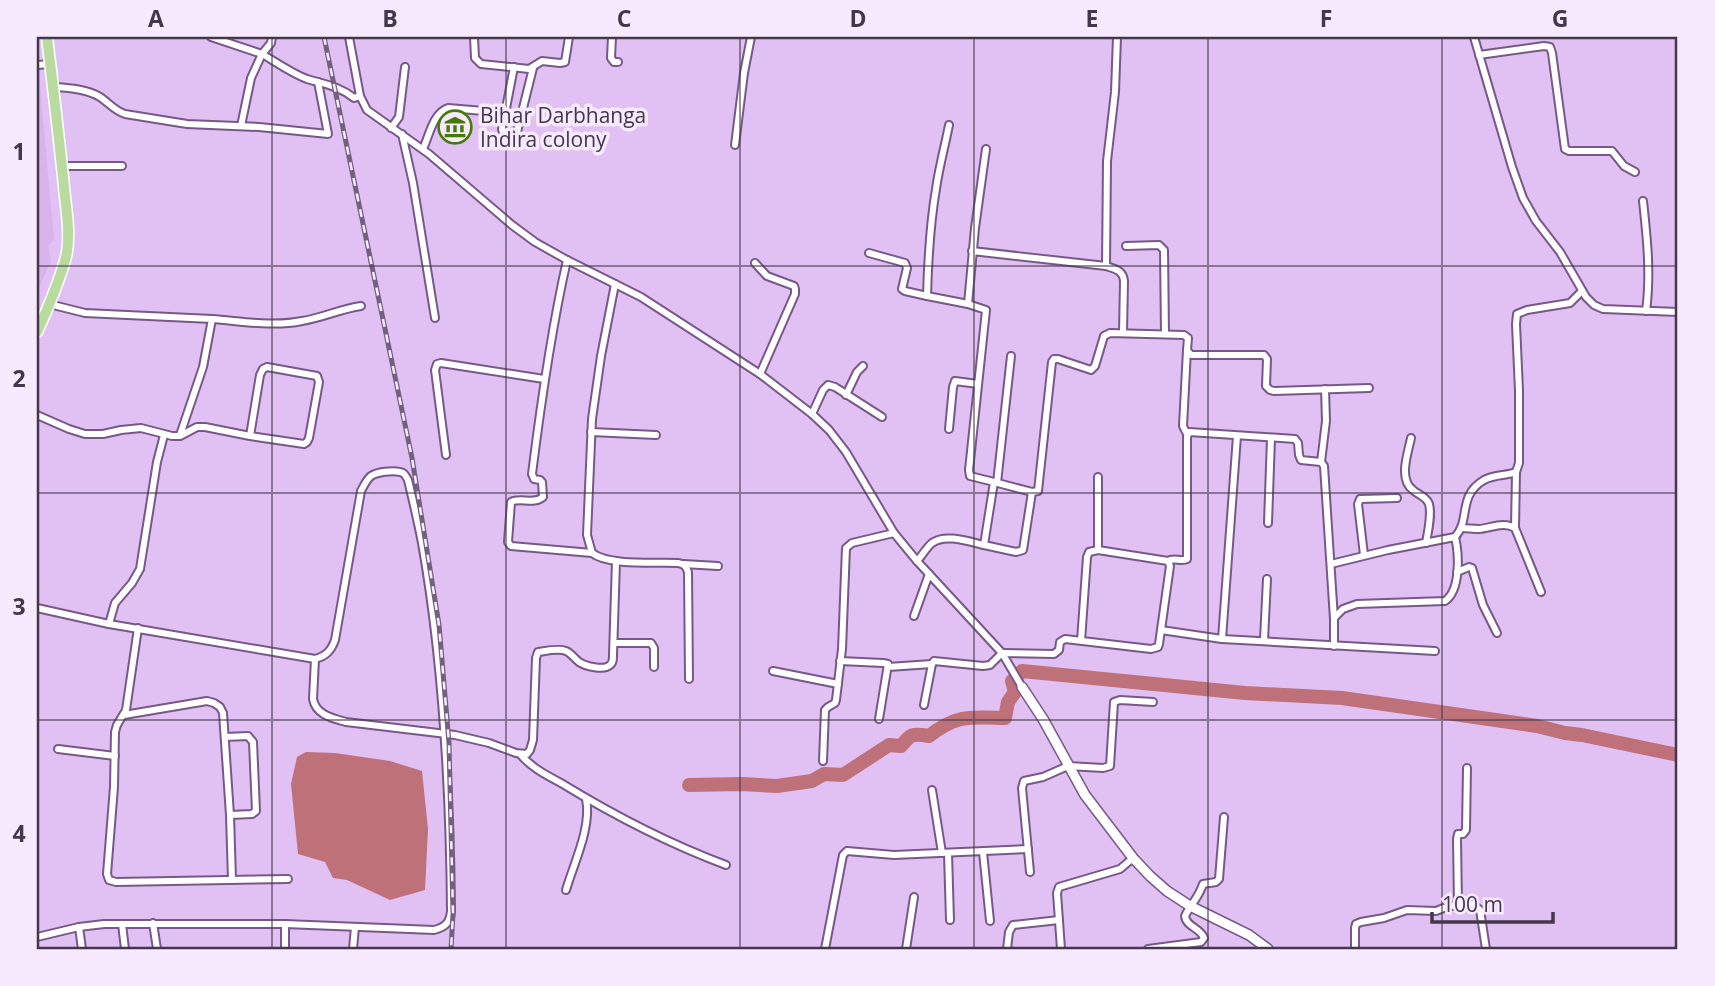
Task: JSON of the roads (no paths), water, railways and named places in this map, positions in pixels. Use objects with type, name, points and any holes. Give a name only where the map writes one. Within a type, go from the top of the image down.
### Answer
[{"type":"main road","points":[[37,332],[68,245],[47,37]]},
{"type":"street","points":[[211,37],[262,54],[297,75],[334,86],[354,97],[360,96]]},
{"type":"street","points":[[240,126],[251,78],[272,37]]},
{"type":"street","points":[[349,37],[360,96],[367,110],[423,149],[535,242],[641,297],[760,374],[829,430],[846,452],[894,533],[1002,653],[1085,795],[1133,858],[1167,891],[1190,906],[1249,935],[1268,949]]},
{"type":"street","points":[[474,37],[477,61],[481,64],[514,68],[533,68],[542,61],[565,62],[569,37]]},
{"type":"street","points":[[612,37],[611,58],[618,62]]},
{"type":"street","points":[[734,145],[751,37]]},
{"type":"street","points":[[1106,266],[1107,161],[1115,92],[1117,37]]},
{"type":"street","points":[[1474,37],[1523,198],[1536,221],[1560,252],[1582,291],[1594,305],[1604,309],[1678,312]]},
{"type":"street","points":[[1479,55],[1550,47],[1565,149],[1612,151],[1620,163],[1635,172]]},
{"type":"street","points":[[37,65],[51,64]]},
{"type":"street","points":[[391,128],[399,117],[405,67]]},
{"type":"street","points":[[514,68],[502,129],[506,135],[514,135],[517,132],[533,68]]},
{"type":"street","points":[[54,86],[92,93],[125,114],[187,124],[328,134],[318,82]]},
{"type":"street","points":[[423,149],[437,116],[443,109],[484,111]]},
{"type":"street","points":[[927,296],[931,220],[949,125]]},
{"type":"street","points":[[402,134],[413,183],[435,318]]},
{"type":"street","points":[[968,304],[972,251],[986,149]]},
{"type":"street","points":[[62,166],[122,166]]},
{"type":"street","points":[[1643,201],[1649,269],[1646,312]]},
{"type":"street","points":[[1126,246],[1159,245],[1164,250],[1165,334]]},
{"type":"street","points":[[972,251],[1106,266],[1120,271],[1124,276],[1123,333]]},
{"type":"street","points":[[869,253],[905,263],[907,268],[902,289],[905,291],[968,304],[987,312],[969,473],[974,478],[1032,492],[1038,491],[1052,362],[1058,359],[1091,370],[1095,366],[1104,336],[1110,333],[1186,336],[1183,426],[1187,434],[1187,559],[1168,561],[1098,550],[1089,552],[1081,641]]},
{"type":"street","points":[[567,260],[544,379],[532,474],[534,479],[542,482],[543,497],[537,501],[511,502],[508,542],[511,546],[592,553],[600,558],[616,561],[718,566]]},
{"type":"street","points":[[755,263],[766,276],[794,286],[795,289],[760,374]]},
{"type":"street","points":[[592,553],[587,536],[591,432],[601,356],[615,284]]},
{"type":"street","points":[[1541,592],[1515,528],[1516,472],[1519,463],[1517,314],[1570,303],[1582,291]]},
{"type":"street","points":[[49,304],[85,313],[284,324],[361,306]]},
{"type":"street","points":[[180,436],[203,367],[212,319]]},
{"type":"street","points":[[1187,350],[1191,355],[1264,355],[1267,359],[1266,386],[1270,390],[1369,388]]},
{"type":"street","points":[[984,545],[996,482],[1012,356]]},
{"type":"street","points":[[446,455],[435,370],[437,364],[544,379]]},
{"type":"street","points":[[846,395],[857,372],[863,366]]},
{"type":"street","points":[[37,415],[85,433],[103,434],[141,428],[164,435],[180,436],[205,427],[250,436],[298,444],[307,442],[319,382],[317,376],[267,367],[263,369],[250,436]]},
{"type":"street","points":[[949,429],[955,381],[978,384]]},
{"type":"street","points":[[812,414],[828,385],[882,417]]},
{"type":"street","points":[[1325,389],[1326,421],[1321,462],[1324,466],[1331,564],[1334,646]]},
{"type":"street","points":[[1187,434],[1194,431],[1294,439],[1298,443],[1301,460],[1321,462]]},
{"type":"street","points":[[591,432],[656,435]]},
{"type":"street","points":[[109,624],[115,603],[140,569],[164,435]]},
{"type":"street","points":[[1222,639],[1237,436]]},
{"type":"street","points":[[1268,523],[1271,438]]},
{"type":"street","points":[[1411,438],[1405,468],[1406,478],[1410,488],[1425,498],[1430,506],[1426,543]]},
{"type":"street","points":[[37,608],[109,624],[315,659],[328,653],[335,640],[361,491],[365,482],[377,473],[400,472],[407,476],[422,541],[435,633],[450,832],[450,919],[445,926],[434,930],[285,924],[122,923],[79,927],[37,937]]},
{"type":"street","points":[[1331,564],[1455,537],[1461,528],[1466,501],[1477,485],[1492,476],[1516,472]]},
{"type":"street","points":[[1098,477],[1098,550]]},
{"type":"street","points":[[917,561],[936,540],[953,539],[1016,552],[1023,550],[1032,492]]},
{"type":"street","points":[[1364,555],[1358,504],[1360,499],[1397,498]]},
{"type":"street","points":[[1461,528],[1477,529],[1506,524],[1515,528]]},
{"type":"street","points":[[823,761],[825,710],[835,703],[841,661],[846,548],[852,543],[894,533]]},
{"type":"street","points":[[1334,619],[1343,609],[1357,604],[1446,601],[1454,591],[1457,572],[1458,551],[1455,537]]},
{"type":"street","points":[[522,755],[527,754],[532,745],[538,652],[563,650],[586,666],[608,667],[613,660],[616,561]]},
{"type":"street","points":[[1002,653],[1054,654],[1059,650],[1062,640],[1151,649],[1158,647],[1170,566],[1168,561]]},
{"type":"street","points":[[683,564],[688,572],[689,679]]},
{"type":"street","points":[[1457,572],[1472,568],[1483,606],[1497,633]]},
{"type":"street","points":[[914,615],[929,574]]},
{"type":"street","points":[[1264,640],[1267,579]]},
{"type":"street","points":[[138,628],[126,710],[115,732],[108,880],[288,880]]},
{"type":"street","points":[[1161,630],[1222,639],[1435,651]]},
{"type":"street","points":[[614,643],[652,643],[654,667]]},
{"type":"street","points":[[888,667],[932,664],[939,660],[990,666],[1002,653]]},
{"type":"street","points":[[315,659],[313,699],[314,705],[322,713],[346,722],[443,734],[489,743],[522,755],[534,768],[654,836],[726,864]]},
{"type":"street","points":[[841,661],[888,664],[879,719]]},
{"type":"street","points":[[924,705],[932,664]]},
{"type":"street","points":[[773,671],[838,684]]},
{"type":"street","points":[[124,715],[207,701],[220,707],[225,737],[232,880]]},
{"type":"street","points":[[1030,872],[1024,781],[1043,777],[1068,766],[1110,766],[1114,702],[1153,702]]},
{"type":"street","points":[[225,737],[248,736],[253,742],[256,811],[252,814],[230,815]]},
{"type":"street","points":[[58,749],[115,756]]},
{"type":"street","points":[[1458,905],[1457,836],[1466,830],[1467,768]]},
{"type":"street","points":[[932,790],[945,853],[950,920]]},
{"type":"street","points":[[566,890],[586,827],[586,799]]},
{"type":"street","points":[[1147,949],[1205,938],[1185,920],[1185,916],[1203,884],[1219,879],[1224,817]]},
{"type":"street","points":[[825,949],[844,853],[850,851],[894,855],[1028,849]]},
{"type":"street","points":[[983,852],[990,921]]},
{"type":"street","points":[[1061,949],[1057,893],[1059,887],[1120,869],[1133,858]]},
{"type":"street","points":[[906,949],[914,897]]},
{"type":"street","points":[[1355,949],[1354,928],[1361,922],[1408,910],[1436,911],[1472,904],[1480,911],[1486,949]]},
{"type":"street","points":[[1007,949],[1009,932],[1013,925],[1059,920]]},
{"type":"street","points":[[122,923],[125,949]]},
{"type":"street","points":[[153,923],[157,949]]},
{"type":"street","points":[[285,924],[285,949]]},
{"type":"street","points":[[79,927],[82,949]]},
{"type":"street","points":[[353,949],[355,927]]},
{"type":"waterway","points":[[689,785],[777,786],[812,781],[824,774],[843,775],[889,745],[901,746],[912,735],[929,736],[948,724],[965,718],[1005,718],[1008,702],[1015,692],[1012,681],[1022,671],[1245,693],[1342,698],[1537,726],[1678,755]]},
{"type":"railway","points":[[324,37],[412,458],[439,625],[449,743],[453,914],[451,949]]},
{"type":"place","name":"Bihar Darbhanga Indira colony","points":[[455,127]]}]
